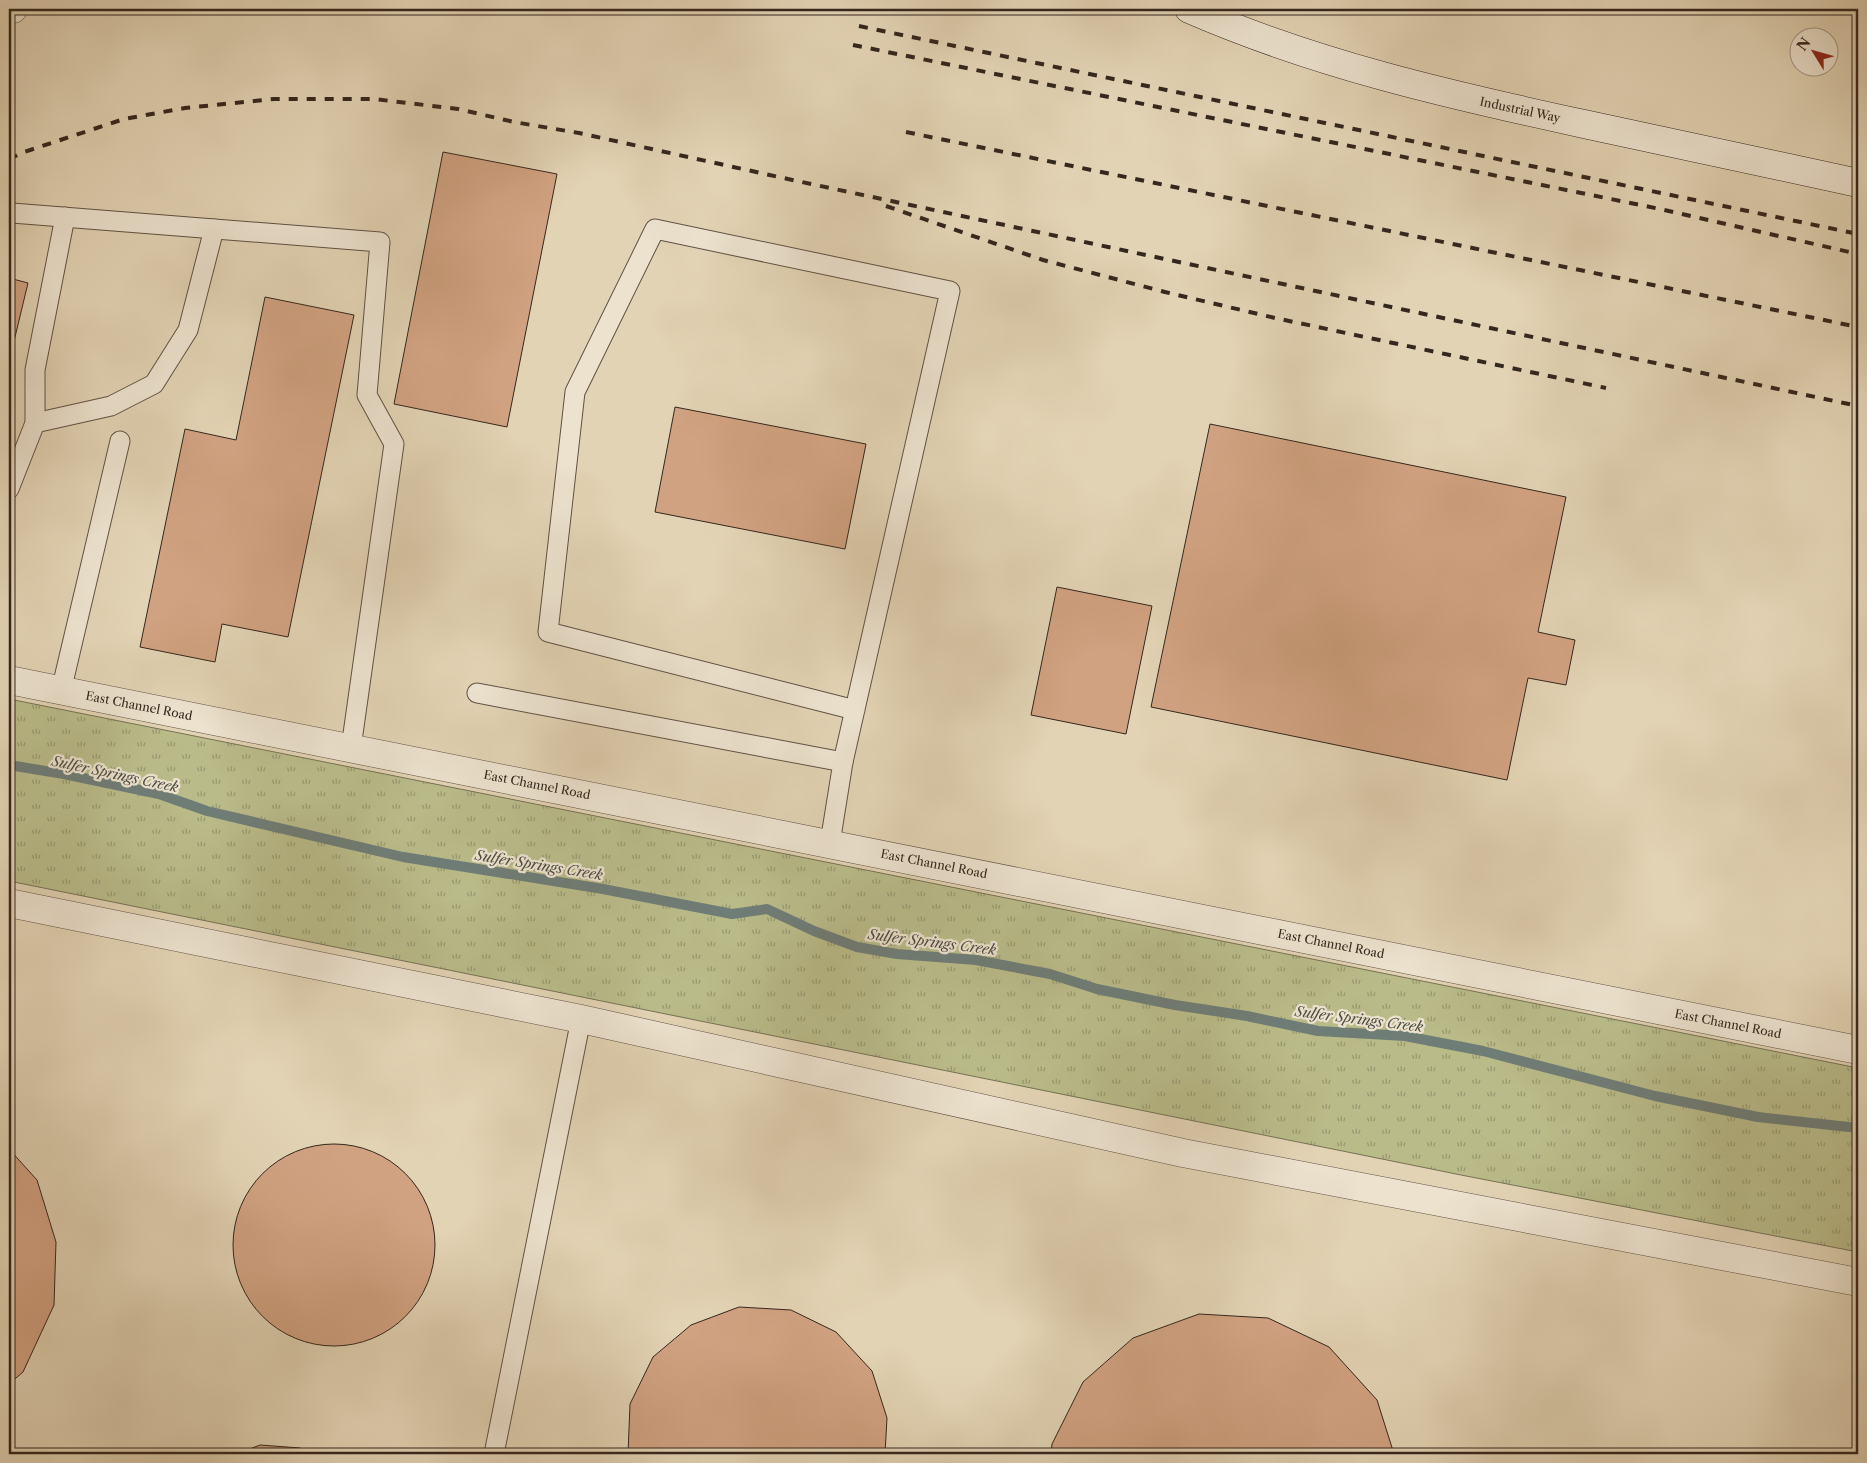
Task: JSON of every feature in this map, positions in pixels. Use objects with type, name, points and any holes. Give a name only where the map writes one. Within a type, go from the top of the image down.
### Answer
[{"type":"street","name":"Industrial Way","points":[[1189,9],[1272,41],[1356,68],[1473,100],[1858,183]]},
{"type":"street","name":"East Channel Road","points":[[9,680],[1858,1050]]},
{"type":"street","points":[[9,903],[581,1019],[1183,1153],[1858,1282]]},
{"type":"lane","points":[[12,213],[380,242],[366,395],[394,444],[350,748]]},
{"type":"lane","points":[[9,489],[36,423],[35,370],[65,217]]},
{"type":"lane","points":[[36,423],[111,406],[154,384],[188,330],[214,229]]},
{"type":"lane","points":[[830,843],[843,762],[855,710],[950,291],[655,229],[575,392],[548,632],[855,710]]},
{"type":"lane","points":[[61,691],[120,441]]},
{"type":"lane","points":[[477,693],[843,762]]},
{"type":"lane","points":[[494,1454],[581,1019]]},
{"type":"green space","points":[[9,699],[1858,1068],[1858,1252],[1461,1175],[9,881]]},
{"type":"building","points":[[443,152],[557,174],[507,427],[394,404]]},
{"type":"building","points":[[9,278],[28,283],[9,362]]},
{"type":"building","points":[[265,297],[354,315],[288,637],[222,624],[215,662],[140,647],[185,429],[236,440]]},
{"type":"building","points":[[675,407],[866,444],[845,549],[655,512]]},
{"type":"building","points":[[1210,424],[1566,497],[1538,632],[1575,640],[1566,685],[1528,678],[1507,780],[1151,707]]},
{"type":"building","points":[[1057,587],[1152,606],[1126,734],[1031,715]]},
{"type":"building","points":[[334,1144],[354,1146],[381,1156],[398,1167],[412,1181],[427,1207],[433,1225],[435,1245],[433,1265],[423,1292],[412,1309],[398,1323],[372,1338],[354,1344],[334,1346],[314,1344],[287,1334],[270,1323],[256,1309],[241,1283],[235,1265],[233,1245],[235,1225],[245,1198],[256,1181],[270,1167],[296,1152],[314,1146]]},
{"type":"building","points":[[9,1149],[37,1180],[56,1242],[54,1305],[23,1372],[9,1384]]},
{"type":"building","points":[[739,1307],[791,1310],[836,1332],[872,1371],[887,1418],[885,1454],[628,1454],[630,1404],[653,1357],[691,1325]]},
{"type":"building","points":[[1199,1314],[1268,1318],[1329,1347],[1377,1400],[1394,1454],[1051,1454],[1052,1444],[1083,1382],[1133,1338]]},
{"type":"building","points":[[260,1445],[300,1448],[314,1454],[237,1454]]},
{"type":"waterway","name":"Sulfer Springs Creek","points":[[9,765],[64,774],[159,794],[207,811],[403,857],[603,889],[732,914],[767,909],[814,931],[857,947],[897,954],[976,960],[1050,974],[1097,989],[1318,1031],[1405,1036],[1483,1051],[1655,1096],[1758,1117],[1858,1128]]},
{"type":"railway","points":[[859,26],[1858,234]]},
{"type":"railway","points":[[853,45],[1660,209],[1858,254]]},
{"type":"railway","points":[[9,159],[24,152],[124,119],[185,108],[274,99],[374,99],[458,109],[514,122],[579,133],[1858,406]]},
{"type":"railway","points":[[906,132],[1858,327]]},
{"type":"railway","points":[[886,206],[1043,260],[1165,292],[1275,318],[1606,388]]}]
